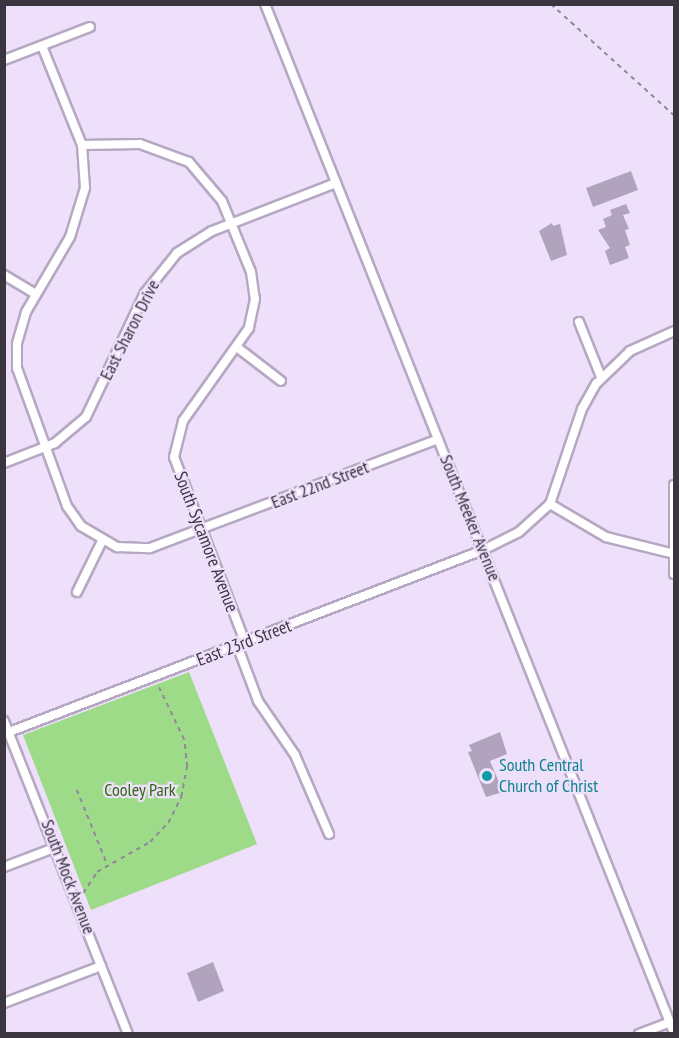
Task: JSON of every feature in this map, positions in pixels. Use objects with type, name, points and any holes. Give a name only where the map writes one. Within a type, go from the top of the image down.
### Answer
[{"type":"street","name":"South Meeker Avenue","points":[[265,4],[675,1033]]},
{"type":"street","points":[[4,60],[90,27]]},
{"type":"street","points":[[42,46],[82,145],[85,188],[77,221],[34,293],[21,327],[17,368],[67,507],[81,526],[102,541],[77,592]]},
{"type":"street","name":"South Sycamore Avenue","points":[[82,145],[140,144],[169,152],[189,162],[213,186],[232,223],[255,291],[252,321],[238,348],[183,421],[175,447],[177,469],[241,644],[258,701],[296,755],[329,834]]},
{"type":"street","name":"East Sharon Drive","points":[[4,463],[63,438],[86,417],[159,272],[186,246],[232,223],[336,183]]},
{"type":"street","points":[[4,275],[34,293]]},
{"type":"street","points":[[579,322],[601,377]]},
{"type":"street","points":[[674,554],[606,537],[550,504],[582,409],[601,377],[630,351],[675,331]]},
{"type":"street","points":[[238,348],[281,381]]},
{"type":"street","name":"East 22nd Street","points":[[102,541],[125,549],[150,548],[201,531],[438,439]]},
{"type":"street","points":[[675,485],[675,574]]},
{"type":"street","name":"East 23rd Street","points":[[7,733],[483,550],[519,532],[550,504]]},
{"type":"street","name":"South Mock Avenue","points":[[4,721],[7,733],[57,847],[128,1034]]},
{"type":"street","points":[[4,867],[57,847]]},
{"type":"street","points":[[4,1003],[101,966]]},
{"type":"street","points":[[639,1034],[670,1022]]},
{"type":"path","points":[[551,4],[675,115]]},
{"type":"path","points":[[78,902],[91,880],[150,842],[168,823],[180,797],[186,767],[184,740],[159,688]]},
{"type":"path","points":[[77,790],[108,867]]},
{"type":"green space","name":"Cooley Park","points":[[189,672],[257,844],[91,910],[23,735]]},
{"type":"building","points":[[631,171],[638,190],[593,207],[586,188]]},
{"type":"building","points":[[626,204],[630,213],[623,215],[629,229],[625,230],[630,245],[625,247],[629,258],[610,265],[605,251],[610,248],[598,230],[606,227],[603,219],[612,215],[610,210]]},
{"type":"building","points":[[552,223],[553,226],[560,224],[567,255],[551,261],[539,231]]},
{"type":"building","name":"South Central Church of Christ","points":[[500,732],[507,754],[490,761],[503,792],[486,797],[468,752],[472,751],[469,745]]},
{"type":"building","points":[[213,962],[224,991],[198,1002],[187,973]]},
{"type":"place","name":"South Central Church of Christ","points":[[487,776]]}]
